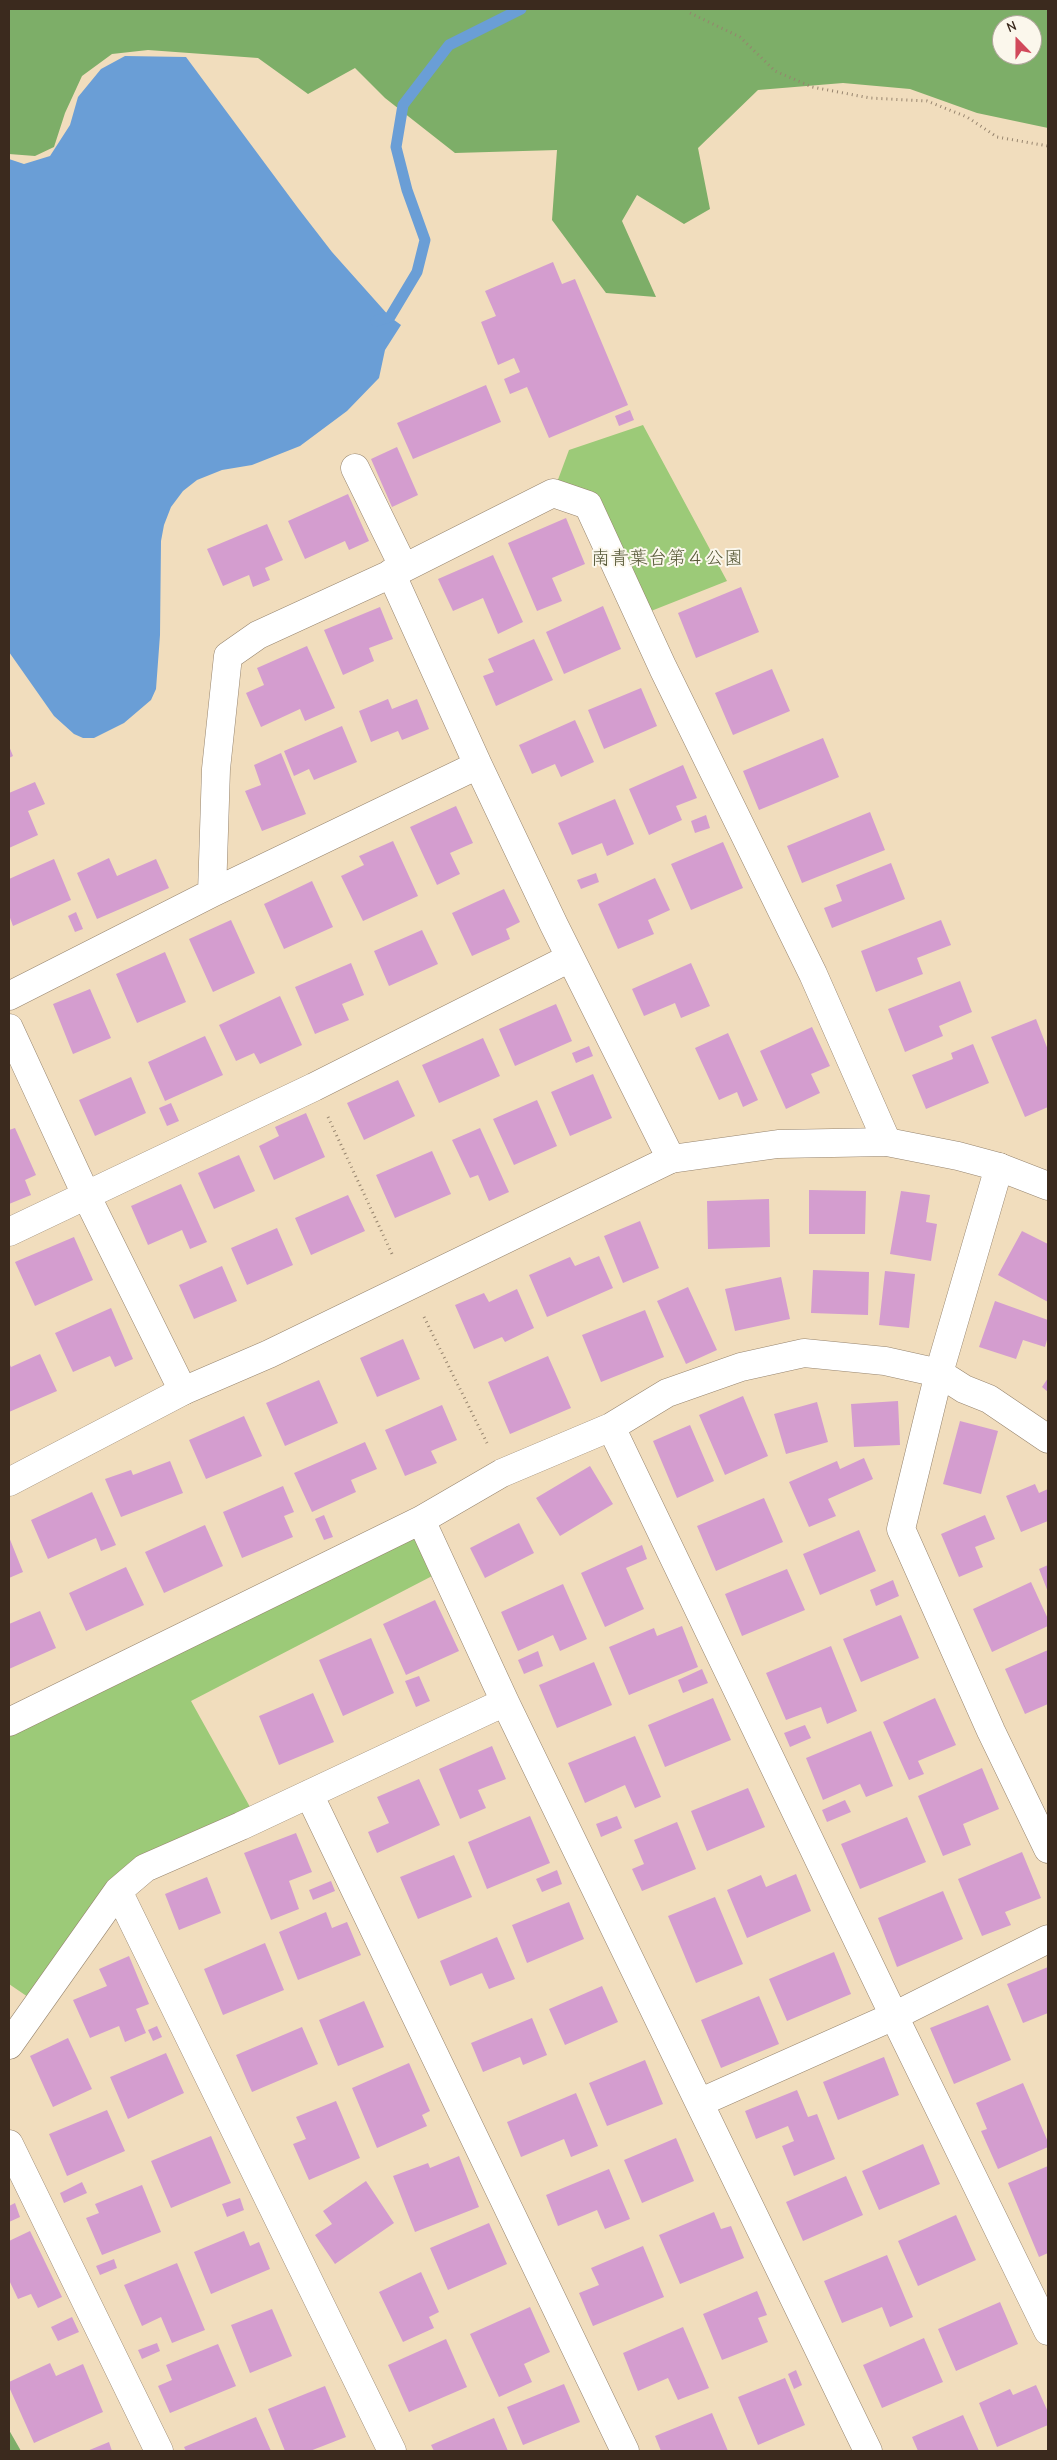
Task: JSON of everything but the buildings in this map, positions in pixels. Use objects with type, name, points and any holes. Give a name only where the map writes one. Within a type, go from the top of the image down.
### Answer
[{"type":"street","points":[[355,468],[478,765],[570,958],[671,1159]]},
{"type":"street","points":[[212,893],[216,769],[228,656],[258,635],[397,571],[553,493],[588,505],[663,668],[814,974],[887,1142]]},
{"type":"street","points":[[9,996],[212,893],[478,765]]},
{"type":"street","points":[[9,1232],[314,1087],[570,958]]},
{"type":"street","points":[[9,1028],[86,1195],[183,1390]]},
{"type":"street","points":[[9,1482],[183,1390],[269,1354],[671,1159],[778,1144],[887,1142],[958,1156],[999,1167],[1048,1186]]},
{"type":"street","points":[[999,1167],[939,1373],[901,1529],[991,1730],[1048,1849]]},
{"type":"street","points":[[9,1722],[421,1520],[502,1473],[611,1427],[667,1394],[740,1367],[804,1353],[885,1362],[939,1373],[964,1389],[989,1399],[1048,1439]]},
{"type":"street","points":[[611,1427],[894,2016],[1048,2331]]},
{"type":"street","points":[[421,1520],[505,1702],[701,2102],[860,2449]]},
{"type":"street","points":[[9,2045],[19,2008],[118,1891],[145,1868],[505,1702]]},
{"type":"street","points":[[309,1794],[625,2451]]},
{"type":"street","points":[[118,1891],[392,2451]]},
{"type":"street","points":[[701,2102],[894,2016],[1048,1939]]},
{"type":"street","points":[[9,2144],[159,2451]]},
{"type":"path","points":[[690,12],[740,37],[776,72],[812,87],[870,98],[926,101],[967,117],[997,137],[1048,146]]},
{"type":"path","points":[[314,1087],[409,1286],[502,1473]]},
{"type":"green space","points":[[9,9],[1048,9],[1048,128],[977,113],[910,89],[843,83],[758,90],[698,148],[710,209],[684,224],[637,195],[622,221],[656,297],[606,293],[552,220],[557,150],[455,153],[385,98],[355,68],[308,94],[258,58],[148,50],[112,54],[82,76],[65,113],[54,147],[35,156],[9,154]]},
{"type":"green space","name":"南青葉台第４公園","points":[[643,425],[727,581],[646,613],[556,485],[569,450]]},
{"type":"green space","points":[[417,1534],[436,1574],[191,1701],[250,1807],[136,1860],[28,1997],[9,1984],[9,1730]]},
{"type":"green space","points":[[9,2430],[21,2451],[9,2451]]},
{"type":"water","points":[[125,56],[186,57],[332,252],[390,317],[401,325],[385,350],[379,378],[347,411],[300,446],[252,465],[222,470],[197,480],[183,491],[171,507],[164,525],[161,541],[160,635],[156,689],[151,700],[124,723],[94,738],[83,738],[74,734],[54,716],[9,652],[9,159],[24,164],[50,156],[70,125],[78,97],[101,69]]},
{"type":"waterway","points":[[376,321],[390,317],[417,272],[425,240],[407,190],[396,147],[403,105],[449,45],[521,9]]}]
